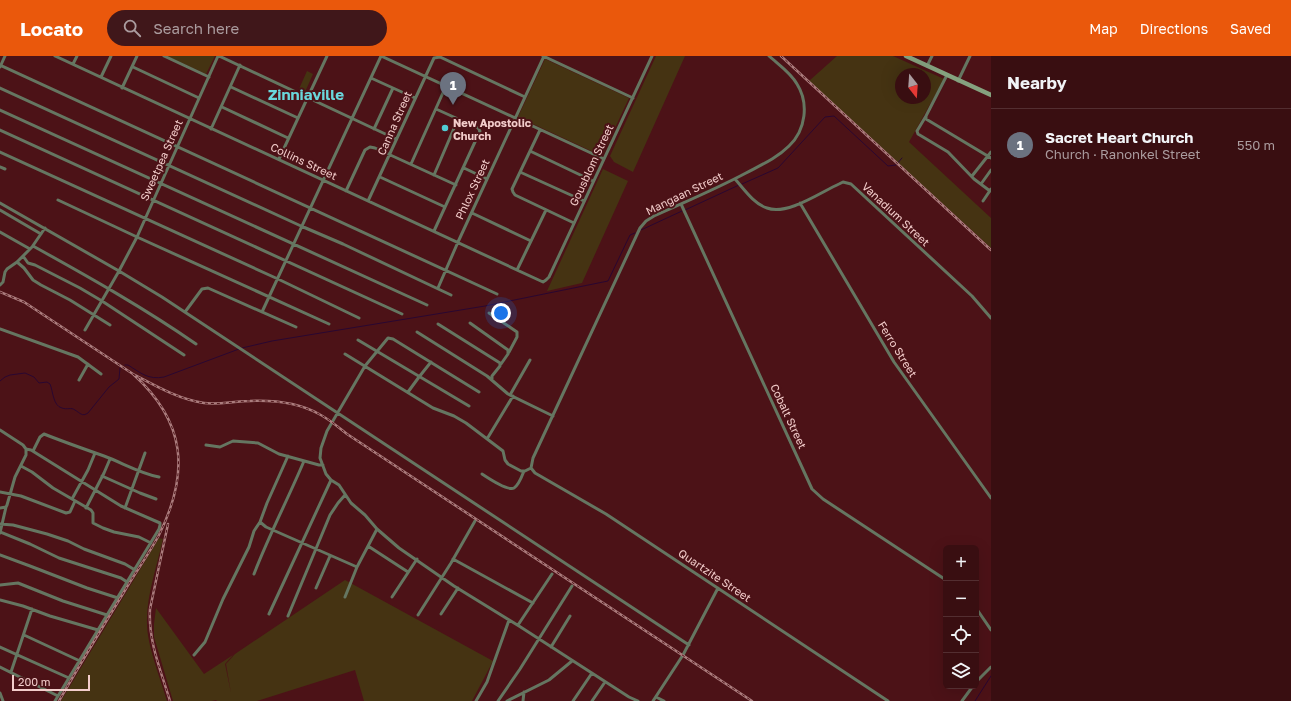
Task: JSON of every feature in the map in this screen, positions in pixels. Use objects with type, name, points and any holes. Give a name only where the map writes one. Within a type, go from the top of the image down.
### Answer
[{"type":"street","points":[[5,56],[0,66],[446,269],[497,294]]},
{"type":"street","name":"Collins Street","points":[[55,56],[458,242],[541,282],[546,281]]},
{"type":"street","points":[[73,64],[77,56]]},
{"type":"street","points":[[101,77],[111,56]]},
{"type":"street","points":[[122,88],[138,56]]},
{"type":"street","points":[[164,56],[208,77]]},
{"type":"street","points":[[219,56],[396,139]]},
{"type":"street","name":"Sweetpea Street","points":[[85,330],[137,237],[144,218],[219,56]]},
{"type":"street","points":[[279,160],[327,56]]},
{"type":"street","points":[[262,312],[381,56],[604,159]]},
{"type":"street","points":[[544,56],[632,98]]},
{"type":"street","name":"Phlox Street","points":[[438,288],[544,56]]},
{"type":"street","name":"Gousblom Street","points":[[546,281],[652,56]]},
{"type":"street","name":"Mangaan Street","points":[[531,468],[553,416],[640,228],[646,221],[654,216],[735,179],[766,163],[780,154],[798,134],[805,113],[802,95],[798,84],[794,78],[769,56]]},
{"type":"street","points":[[906,56],[958,81],[990,94]]},
{"type":"street","points":[[927,66],[932,56]]},
{"type":"street","points":[[958,81],[970,56]]},
{"type":"street","name":"Canna Street","points":[[368,201],[434,58],[440,57],[525,96]]},
{"type":"street","points":[[211,128],[222,107],[240,65]]},
{"type":"street","points":[[132,66],[199,98]]},
{"type":"street","points":[[947,75],[917,131],[918,134],[948,152],[980,184],[990,190],[983,201]]},
{"type":"street","points":[[371,78],[415,98]]},
{"type":"street","points":[[411,164],[446,86]]},
{"type":"street","points":[[231,87],[298,118]]},
{"type":"street","points":[[0,88],[343,244],[451,295]]},
{"type":"street","points":[[374,129],[393,88]]},
{"type":"street","points":[[222,107],[288,138]]},
{"type":"street","points":[[434,231],[480,130],[436,109]]},
{"type":"street","points":[[0,110],[427,305]]},
{"type":"street","points":[[926,116],[927,120],[989,157]]},
{"type":"street","points":[[434,175],[458,119]]},
{"type":"street","points":[[0,130],[402,314]]},
{"type":"street","points":[[540,130],[512,189],[514,194],[574,223]]},
{"type":"street","points":[[346,191],[367,148],[372,147],[456,185]]},
{"type":"street","points":[[530,151],[593,181]]},
{"type":"street","points":[[0,152],[278,279],[359,318]]},
{"type":"street","points":[[972,176],[989,157],[991,152]]},
{"type":"street","points":[[0,167],[5,169]]},
{"type":"street","points":[[464,168],[487,179]]},
{"type":"street","points":[[980,184],[991,170]]},
{"type":"street","points":[[520,172],[584,201]]},
{"type":"street","points":[[380,177],[445,207]]},
{"type":"street","name":"Vanadium Street","points":[[735,179],[756,201],[767,208],[774,210],[784,209],[800,203],[839,184],[850,184],[972,296],[991,318]]},
{"type":"street","points":[[58,200],[329,324]]},
{"type":"street","points":[[0,203],[119,270],[185,312],[689,645]]},
{"type":"street","name":"Ferro Street","points":[[800,203],[894,362],[991,498]]},
{"type":"street","name":"Cobalt Street","points":[[681,204],[812,489],[823,499],[943,578]]},
{"type":"street","points":[[0,210],[41,234]]},
{"type":"street","points":[[517,270],[546,210]]},
{"type":"street","points":[[472,213],[531,240]]},
{"type":"street","points":[[0,285],[3,282],[7,269],[23,256],[45,228]]},
{"type":"street","points":[[0,232],[109,288],[140,306],[196,344]]},
{"type":"street","points":[[23,256],[28,262],[80,288],[102,301],[184,355]]},
{"type":"street","points":[[17,262],[24,268],[33,280],[94,314],[110,325]]},
{"type":"street","points":[[185,312],[202,289],[206,287],[296,327]]},
{"type":"street","points":[[489,313],[517,332],[517,337],[508,354],[492,376],[492,381]]},
{"type":"street","points":[[470,323],[506,347],[509,352]]},
{"type":"street","points":[[438,324],[501,364]]},
{"type":"street","points":[[0,329],[78,357],[101,374]]},
{"type":"street","points":[[417,332],[487,376],[511,396],[553,416]]},
{"type":"street","points":[[479,392],[389,338],[365,366],[327,431],[321,448],[320,458],[326,474],[331,480],[339,485],[351,503],[399,548],[458,588],[605,682],[638,701]]},
{"type":"street","points":[[358,340],[469,406]]},
{"type":"street","points":[[345,354],[433,408],[454,416],[503,450],[505,460],[508,464],[524,471]]},
{"type":"street","points":[[487,439],[530,360]]},
{"type":"street","points":[[408,392],[431,362]]},
{"type":"street","points":[[79,380],[88,364]]},
{"type":"street","points":[[0,430],[23,445],[26,449],[33,451],[95,491],[125,508],[160,523],[159,529],[151,543],[55,701]]},
{"type":"street","points":[[33,451],[40,437],[44,434],[73,446],[110,458],[138,471],[159,477]]},
{"type":"street","points":[[206,445],[220,447],[233,441],[258,443],[279,454],[318,465],[323,465]]},
{"type":"street","points":[[26,449],[26,455],[22,466],[15,477],[0,532],[59,558],[121,578],[127,582]]},
{"type":"street","points":[[0,492],[21,496],[66,513],[70,512],[73,500],[95,453]]},
{"type":"street","points":[[125,508],[145,453]]},
{"type":"street","points":[[194,655],[205,642],[249,546],[254,531],[260,522],[288,456]]},
{"type":"street","points":[[86,508],[110,458]]},
{"type":"street","points":[[254,574],[265,546],[274,530],[304,461]]},
{"type":"street","points":[[22,466],[53,488],[91,510],[93,513],[93,523],[114,532],[139,536],[151,543]]},
{"type":"street","points":[[482,474],[504,486],[511,488],[515,487],[524,471],[531,468]]},
{"type":"street","name":"Quartzite Street","points":[[531,468],[536,473],[606,514],[888,701]]},
{"type":"street","points":[[102,476],[156,499]]},
{"type":"street","points":[[269,614],[331,480]]},
{"type":"street","points":[[288,616],[330,515],[345,495]]},
{"type":"street","points":[[0,508],[6,507]]},
{"type":"street","points":[[418,615],[475,521]]},
{"type":"street","points":[[260,522],[266,527],[357,567]]},
{"type":"street","points":[[1,524],[13,524],[68,541],[84,549],[125,564],[135,570]]},
{"type":"street","points":[[345,597],[357,567],[377,529]]},
{"type":"street","points":[[368,546],[408,572]]},
{"type":"street","points":[[0,555],[87,588],[118,598]]},
{"type":"street","points":[[316,588],[330,556]]},
{"type":"street","points":[[453,559],[533,603]]},
{"type":"street","points":[[392,597],[417,560]]},
{"type":"street","points":[[518,625],[552,574]]},
{"type":"street","points":[[0,585],[18,583],[63,601],[107,615]]},
{"type":"street","points":[[498,701],[572,586]]},
{"type":"street","points":[[441,614],[458,588]]},
{"type":"street","points":[[653,701],[689,645],[718,588]]},
{"type":"street","points":[[0,600],[98,630]]},
{"type":"street","points":[[11,672],[32,609]]},
{"type":"street","points":[[979,612],[991,630]]},
{"type":"street","points":[[551,647],[570,616]]},
{"type":"street","points":[[476,701],[487,682],[509,620]]},
{"type":"street","points":[[24,635],[80,661]]},
{"type":"street","points":[[0,647],[69,678]]},
{"type":"street","points":[[507,701],[549,680],[572,660]]},
{"type":"street","points":[[0,667],[58,696]]},
{"type":"street","points":[[979,679],[991,667]]},
{"type":"street","points":[[573,701],[592,673]]},
{"type":"street","points":[[592,701],[605,682]]},
{"type":"street","points":[[962,701],[971,689]]},
{"type":"street","points":[[523,701],[524,692]]},
{"type":"street","points":[[0,693],[3,701]]},
{"type":"street","points":[[656,697],[664,701]]},
{"type":"shaded area","points":[[167,56],[215,56],[206,74]]},
{"type":"shaded area","points":[[656,56],[685,56],[633,172],[614,162],[610,156]]},
{"type":"shaded area","points":[[837,56],[893,56],[920,68],[895,68],[895,104],[930,104],[909,142],[991,218],[991,248],[809,81]]},
{"type":"shaded area","points":[[545,59],[629,98],[602,156],[518,117]]},
{"type":"shaded area","points":[[307,71],[313,74],[305,92],[299,89]]},
{"type":"shaded area","points":[[931,73],[944,79],[931,102]]},
{"type":"shaded area","points":[[603,169],[628,181],[582,283],[547,291]]},
{"type":"shaded area","points":[[159,538],[163,539],[150,592],[147,624],[149,642],[167,701],[61,701]]},
{"type":"shaded area","points":[[345,580],[493,661],[472,701],[364,701],[355,670],[257,701],[173,701],[154,637],[156,608],[204,674],[233,655],[225,664],[231,693],[226,664],[235,654]]},
{"type":"waterway","points":[[742,184],[778,168],[825,117],[834,116],[888,166],[896,165],[902,158]]},
{"type":"waterway","points":[[685,210],[739,185]]},
{"type":"waterway","points":[[641,230],[682,211]]},
{"type":"waterway","points":[[242,348],[272,341],[485,306],[608,281],[630,235],[635,233]]},
{"type":"waterway","points":[[125,365],[128,365],[149,377],[158,378],[239,349]]},
{"type":"waterway","points":[[0,381],[10,375],[25,373],[34,377],[39,383],[47,382],[50,384],[55,401],[59,407],[64,409],[73,409],[84,415],[88,413],[109,387],[119,379],[120,368]]},
{"type":"waterway","points":[[975,701],[991,676]]},
{"type":"railway","points":[[781,56],[991,250]]},
{"type":"railway","points":[[0,292],[24,302],[133,374],[151,392],[164,411],[173,429],[178,449],[178,469],[175,490],[169,512],[159,535],[59,701]]},
{"type":"railway","points":[[133,374],[167,392],[194,401],[204,403],[268,401],[303,407],[319,414],[347,434],[752,701]]},
{"type":"railway","points":[[168,524],[150,609],[150,621],[153,644],[170,701]]},
{"type":"place","name":"Sacret Heart Church","points":[[453,105]]},
{"type":"place","name":"New Apostolic Church","points":[[445,128]]},
{"type":"district","name":"Zinniaville","points":[[306,94]]}]
